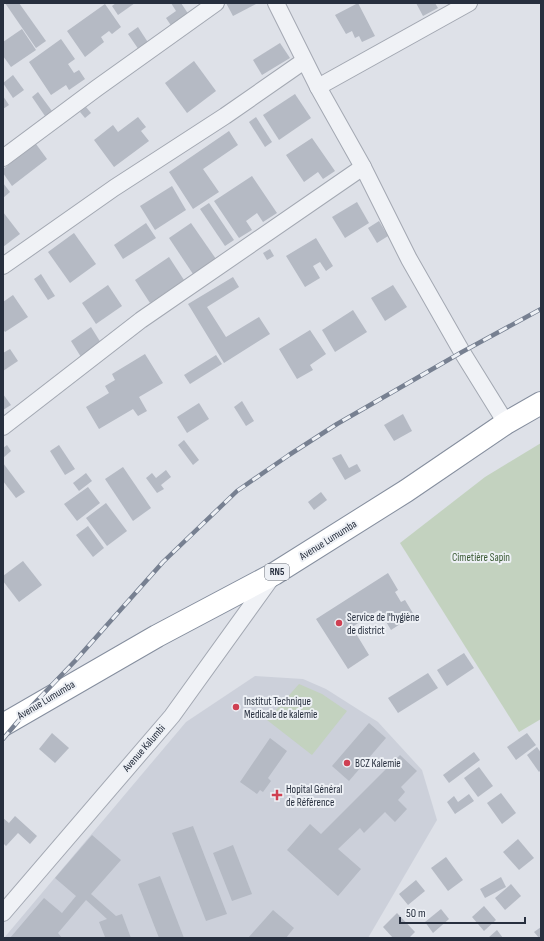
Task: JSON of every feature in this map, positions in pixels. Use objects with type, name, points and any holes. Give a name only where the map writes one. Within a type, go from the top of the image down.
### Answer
[{"type":"highway","name":"Avenue Lumumba","points":[[3,725],[157,636],[274,574],[406,491],[506,423],[541,403]]},
{"type":"street","points":[[3,158],[97,88],[216,3]]},
{"type":"street","points":[[276,3],[318,87],[363,167],[409,259],[472,369],[506,423]]},
{"type":"street","points":[[318,87],[468,3]]},
{"type":"street","points":[[3,266],[114,188],[225,116],[304,60]]},
{"type":"street","points":[[3,427],[141,320],[363,167]]},
{"type":"street","name":"Avenue Kalumbi","points":[[3,913],[172,716],[274,574]]},
{"type":"shaded area","name":"Hopital Général de Référence","points":[[255,676],[303,679],[326,689],[378,722],[422,770],[437,820],[368,938],[4,938],[186,722]]},
{"type":"green space","name":"Cimetière Sapin","points":[[541,443],[541,719],[519,732],[400,543],[485,477]]},
{"type":"green space","points":[[299,684],[322,694],[347,711],[312,755],[267,720]]},
{"type":"building","points":[[5,3],[19,3],[46,41],[36,48]]},
{"type":"building","points":[[116,3],[135,3],[118,15],[112,6]]},
{"type":"building","points":[[171,3],[181,3],[189,15],[172,27],[166,18],[176,11]]},
{"type":"building","points":[[226,3],[258,3],[233,16]]},
{"type":"building","points":[[358,3],[375,36],[362,42],[359,36],[355,38],[352,31],[346,34],[335,15]]},
{"type":"building","points":[[416,3],[435,3],[438,8],[423,16]]},
{"type":"building","points":[[105,4],[121,27],[112,34],[109,31],[101,37],[104,42],[85,57],[67,31]]},
{"type":"building","points":[[138,27],[149,44],[139,50],[128,34]]},
{"type":"building","points":[[22,29],[36,50],[11,67],[3,56],[3,42]]},
{"type":"building","points":[[61,39],[75,59],[68,64],[74,73],[79,70],[85,79],[69,90],[66,85],[51,95],[29,62]]},
{"type":"building","points":[[280,43],[290,58],[262,75],[253,60]]},
{"type":"building","points":[[194,61],[216,91],[187,113],[165,83]]},
{"type":"building","points":[[13,75],[24,90],[13,98],[3,83]]},
{"type":"building","points":[[38,92],[52,111],[45,116],[32,97]]},
{"type":"building","points":[[295,94],[311,118],[279,140],[263,115]]},
{"type":"building","points":[[3,96],[9,105],[3,109]]},
{"type":"building","points":[[86,107],[91,113],[85,118],[80,112]]},
{"type":"building","points":[[138,117],[146,127],[141,131],[149,141],[114,167],[94,140],[113,125],[118,132]]},
{"type":"building","points":[[256,117],[272,142],[265,147],[249,122]]},
{"type":"building","points":[[229,131],[238,145],[203,169],[219,192],[193,209],[169,172]]},
{"type":"building","points":[[312,138],[335,171],[323,179],[318,172],[304,182],[286,155]]},
{"type":"building","points":[[36,144],[47,159],[12,186],[3,173],[3,169]]},
{"type":"building","points":[[252,176],[277,213],[263,222],[257,213],[246,221],[252,230],[239,238],[214,201]]},
{"type":"building","points":[[3,183],[10,192],[3,198]]},
{"type":"building","points":[[172,186],[186,210],[155,230],[140,206]]},
{"type":"building","points":[[357,202],[369,223],[345,238],[332,217]]},
{"type":"building","points":[[209,203],[234,240],[225,246],[200,209]]},
{"type":"building","points":[[3,212],[20,234],[3,247]]},
{"type":"building","points":[[379,221],[388,236],[377,243],[368,228]]},
{"type":"building","points":[[146,223],[156,238],[123,259],[114,245]]},
{"type":"building","points":[[191,223],[216,259],[193,274],[169,238]]},
{"type":"building","points":[[74,233],[96,264],[70,283],[48,252]]},
{"type":"building","points":[[316,238],[333,266],[326,271],[320,262],[313,266],[320,278],[305,287],[286,256]]},
{"type":"building","points":[[270,249],[274,256],[267,260],[263,253]]},
{"type":"building","points":[[169,257],[184,280],[150,303],[135,280]]},
{"type":"building","points":[[41,274],[55,296],[48,300],[34,279]]},
{"type":"building","points":[[233,277],[239,287],[207,307],[226,337],[259,317],[270,334],[224,363],[188,304]]},
{"type":"building","points":[[108,285],[122,306],[96,324],[82,303]]},
{"type":"building","points":[[393,285],[407,307],[385,321],[371,298]]},
{"type":"building","points":[[13,295],[28,317],[5,332],[3,329],[3,302]]},
{"type":"building","points":[[353,310],[367,332],[335,352],[322,330]]},
{"type":"building","points":[[91,327],[101,343],[81,357],[71,341]]},
{"type":"building","points":[[310,330],[326,354],[310,365],[313,370],[297,379],[279,349]]},
{"type":"building","points":[[10,349],[18,361],[3,371],[3,353]]},
{"type":"building","points":[[145,354],[163,383],[139,397],[147,411],[138,416],[133,409],[99,429],[86,407],[109,393],[105,386],[115,380],[112,374]]},
{"type":"building","points":[[216,355],[222,364],[190,384],[184,375]]},
{"type":"building","points":[[3,394],[11,405],[3,410]]},
{"type":"building","points":[[242,401],[254,421],[246,426],[234,407]]},
{"type":"building","points":[[199,403],[209,419],[187,433],[177,417]]},
{"type":"building","points":[[403,414],[412,431],[394,441],[384,425]]},
{"type":"building","points":[[184,440],[199,460],[193,465],[178,445]]},
{"type":"building","points":[[7,445],[11,451],[3,458],[3,448]]},
{"type":"building","points":[[59,445],[75,469],[65,475],[50,451]]},
{"type":"building","points":[[341,454],[349,468],[357,464],[361,471],[345,480],[332,458]]},
{"type":"building","points":[[3,463],[25,492],[16,498],[3,481]]},
{"type":"building","points":[[123,467],[151,508],[133,521],[105,479]]},
{"type":"building","points":[[166,470],[171,477],[161,485],[164,489],[157,493],[146,478],[152,473],[156,478]]},
{"type":"building","points":[[86,473],[92,481],[79,491],[73,483]]},
{"type":"building","points":[[88,487],[100,503],[77,521],[64,504]]},
{"type":"building","points":[[321,492],[327,500],[314,510],[308,502]]},
{"type":"building","points":[[106,503],[127,531],[107,546],[86,518]]},
{"type":"building","points":[[88,526],[104,548],[93,557],[76,535]]},
{"type":"building","points":[[23,561],[42,585],[19,602],[3,581],[3,576]]},
{"type":"building","name":"Service de l'hygiène de district","points":[[388,573],[398,590],[395,592],[401,602],[405,600],[414,615],[391,630],[379,610],[352,627],[369,655],[348,669],[316,619]]},
{"type":"building","points":[[464,653],[474,668],[447,686],[437,670]]},
{"type":"building","points":[[428,673],[438,688],[398,713],[388,698]]},
{"type":"building","points":[[369,723],[386,738],[349,781],[332,766]]},
{"type":"building","points":[[52,733],[69,748],[55,763],[39,749]]},
{"type":"building","points":[[527,733],[536,745],[516,760],[507,747]]},
{"type":"building","points":[[270,738],[287,751],[268,778],[271,781],[263,792],[260,790],[257,794],[240,782]]},
{"type":"building","points":[[537,747],[541,753],[541,770],[539,772],[527,755]]},
{"type":"building","points":[[474,752],[480,760],[449,783],[443,775]]},
{"type":"building","points":[[400,755],[417,771],[401,787],[405,792],[398,800],[407,809],[395,822],[385,812],[364,833],[360,828],[338,849],[361,869],[338,896],[287,850],[310,824],[321,834]]},
{"type":"building","points":[[479,767],[493,786],[478,797],[464,778]]},
{"type":"building","points":[[501,793],[516,813],[502,824],[487,803]]},
{"type":"building","points":[[469,794],[474,801],[455,814],[447,802],[454,796],[458,802]]},
{"type":"building","points":[[15,816],[37,836],[30,844],[18,833],[6,846],[3,843],[3,818],[9,823]]},
{"type":"building","points":[[193,826],[227,914],[206,921],[172,833]]},
{"type":"building","points":[[92,835],[121,860],[91,894],[116,916],[122,914],[131,938],[102,938],[105,937],[99,922],[107,919],[86,900],[58,933],[62,938],[10,938],[44,898],[62,913],[76,896],[55,878]]},
{"type":"building","points":[[518,839],[534,858],[519,870],[503,852]]},
{"type":"building","points":[[233,845],[252,894],[232,901],[213,853]]},
{"type":"building","points":[[446,857],[463,880],[448,891],[431,868]]},
{"type":"building","points":[[160,876],[184,938],[159,938],[138,884]]},
{"type":"building","points":[[501,877],[506,887],[485,898],[480,889]]},
{"type":"building","points":[[416,880],[425,891],[408,905],[399,894]]},
{"type":"building","points":[[511,884],[521,896],[505,910],[495,898]]},
{"type":"building","points":[[484,906],[496,920],[484,931],[472,917]]},
{"type":"building","points":[[441,909],[449,919],[433,933],[425,922]]},
{"type":"building","points":[[273,910],[294,928],[286,938],[248,938]]},
{"type":"building","points":[[397,913],[415,932],[409,938],[393,938],[383,927]]},
{"type":"building","points":[[541,927],[541,938],[539,938],[534,932]]},
{"type":"building","points":[[497,930],[503,938],[488,938]]},
{"type":"railway","points":[[3,739],[163,562],[237,491],[337,424],[462,352],[541,309]]},
{"type":"place","name":"Service de l'hygiène de district","points":[[339,623]]},
{"type":"place","name":"Institut Technique Medicale de kalemie","points":[[236,707]]},
{"type":"place","name":"BCZ Kalemie","points":[[347,763]]},
{"type":"place","name":"Hopital Général de Référence","points":[[277,795]]}]
